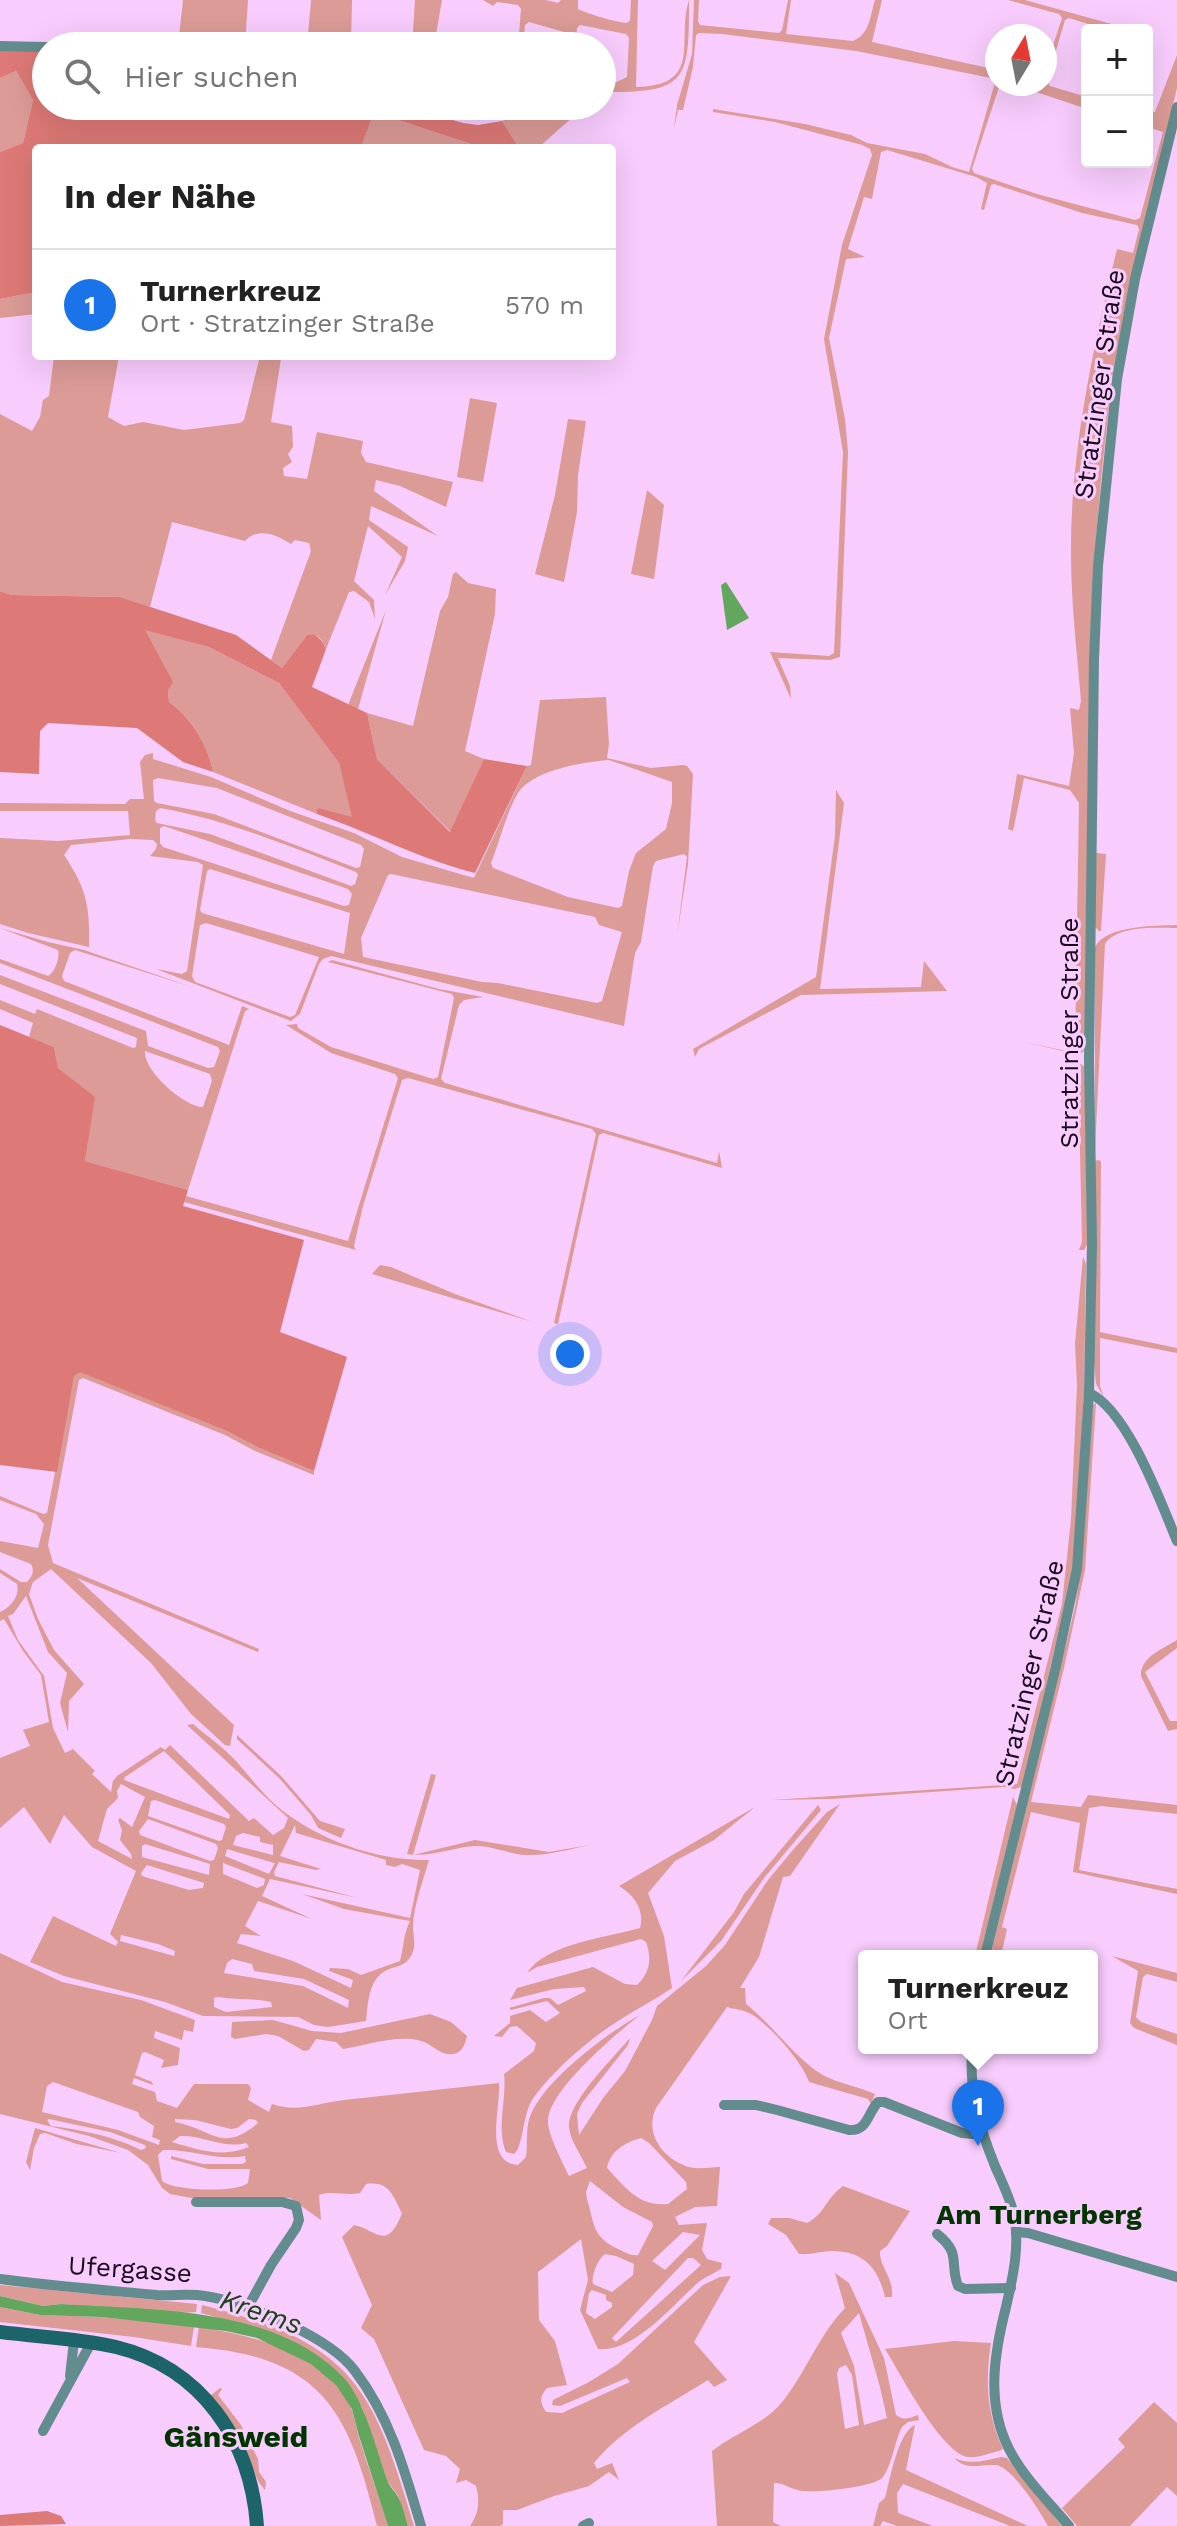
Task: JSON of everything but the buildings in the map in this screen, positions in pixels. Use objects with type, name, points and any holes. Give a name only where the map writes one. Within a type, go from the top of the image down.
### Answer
[{"type":"main road","points":[[0,2332],[115,2347],[154,2361],[189,2384],[229,2429],[241,2452],[255,2497],[257,2526]]},
{"type":"street","points":[[0,46],[32,47]]},
{"type":"street","name":"Stratzinger Straße","points":[[986,1950],[1071,1606],[1077,1569],[1089,1393],[1092,1243],[1089,1059],[1098,566],[1117,379],[1144,238],[1177,107]]},
{"type":"street","points":[[1089,1393],[1105,1404],[1134,1446],[1177,1541]]},
{"type":"street","points":[[972,2054],[973,2096],[983,2135],[1013,2210],[1016,2232],[1011,2288],[994,2366],[1001,2431],[1021,2469],[1069,2526]]},
{"type":"street","points":[[724,2105],[756,2105],[858,2131],[865,2126],[874,2106],[884,2102],[962,2133],[983,2135]]},
{"type":"street","points":[[196,2202],[282,2202],[296,2206],[299,2220],[296,2228],[248,2307]]},
{"type":"street","points":[[1016,2232],[1177,2277]]},
{"type":"street","points":[[937,2234],[949,2243],[956,2261],[954,2276],[958,2286],[965,2289],[1011,2288]]},
{"type":"street","name":"Ufergasse","points":[[0,2279],[163,2295],[206,2296],[248,2307],[327,2345],[353,2368],[387,2423],[421,2526]]},
{"type":"street","points":[[70,2382],[74,2341]]},
{"type":"street","points":[[43,2431],[91,2343]]},
{"type":"shaded area","points":[[183,0],[248,0],[246,32],[180,32]]},
{"type":"shaded area","points":[[311,0],[352,0],[351,32],[308,32]]},
{"type":"shaded area","points":[[415,0],[442,0],[436,32],[413,32]]},
{"type":"shaded area","points":[[483,0],[546,0],[558,3],[561,0],[578,0],[578,9],[627,23],[630,20],[631,0],[638,0],[636,87],[657,85],[671,79],[679,70],[689,0],[688,49],[684,65],[678,77],[667,85],[616,92],[616,82],[627,77],[629,38],[626,34],[580,25],[577,32],[564,32],[529,22],[524,32],[519,32],[521,9],[518,5],[497,2],[493,6]]},
{"type":"shaded area","points":[[694,0],[699,0],[700,25],[779,33],[788,0],[791,0],[786,34],[853,41],[866,29],[875,0],[882,0],[872,42],[985,67],[985,77],[856,51],[699,33],[696,35],[693,67],[683,110],[678,110],[674,129],[677,105],[692,54]]},
{"type":"shaded area","points":[[1008,0],[1025,0],[1111,24],[1088,24],[1069,18],[1065,20],[1057,47],[1062,18],[1059,14]]},
{"type":"shaded area","points":[[0,50],[32,51],[32,98],[16,71],[0,78]]},
{"type":"shaded area","points":[[1177,55],[1177,88],[1137,254],[1112,378],[1101,480],[1094,565],[1085,1050],[1079,1055],[1025,1042],[1075,1053],[1079,803],[1070,790],[1024,778],[1013,831],[1008,829],[1017,774],[1069,786],[1074,753],[1070,708],[1079,710],[1081,701],[1071,555],[1074,478],[1092,362],[1117,249],[1133,253],[1139,229],[1137,225],[1082,213],[994,184],[991,185],[984,210],[981,209],[987,183],[887,150],[881,152],[872,199],[864,197],[848,249],[865,257],[846,259],[829,338],[845,419],[848,452],[840,657],[830,660],[778,658],[790,686],[791,699],[770,652],[829,656],[834,653],[843,452],[824,339],[842,245],[872,155],[870,149],[862,145],[775,122],[713,112],[713,109],[851,135],[867,143],[925,154],[969,172],[991,96],[996,96],[972,169],[974,173],[1037,194],[1135,220],[1140,218],[1163,132],[1153,129],[1153,112]]},
{"type":"shaded area","points":[[16,71],[32,98],[32,104],[23,143],[0,152],[0,78]]},
{"type":"shaded area","points":[[1057,88],[1081,95],[1081,107],[1048,96],[1057,96]]},
{"type":"shaded area","points":[[32,104],[32,120],[371,120],[362,144],[32,144],[32,293],[0,299],[0,152],[23,143]]},
{"type":"shaded area","points":[[371,120],[398,120],[471,144],[362,144]]},
{"type":"shaded area","points":[[398,120],[452,120],[478,125],[502,121],[516,144],[471,144]]},
{"type":"shaded area","points":[[569,120],[542,144],[516,144],[502,121]]},
{"type":"shaded area","points":[[32,293],[32,314],[0,318],[0,299]]},
{"type":"shaded area","points":[[54,360],[118,360],[108,417],[124,426],[143,422],[184,430],[240,423],[244,420],[259,360],[281,360],[271,422],[292,426],[293,447],[288,454],[292,462],[283,468],[284,476],[307,479],[317,432],[363,441],[361,453],[366,462],[453,482],[446,507],[400,486],[376,480],[374,491],[438,536],[371,506],[369,520],[408,547],[405,561],[385,595],[402,557],[368,526],[354,581],[374,600],[375,619],[369,602],[354,591],[349,592],[326,649],[322,640],[314,634],[307,635],[282,668],[271,660],[311,551],[309,543],[295,540],[291,544],[279,537],[261,533],[245,541],[172,522],[150,607],[120,597],[11,595],[0,591],[0,414],[32,431],[40,417],[43,400],[49,396]]},
{"type":"shaded area","points":[[470,398],[497,403],[483,482],[457,477]]},
{"type":"shaded area","points":[[568,419],[586,421],[578,475],[577,512],[564,582],[535,574],[555,495]]},
{"type":"shaded area","points":[[647,490],[664,505],[654,579],[631,574]]},
{"type":"shaded area","points":[[456,572],[468,583],[496,589],[495,614],[465,751],[484,759],[451,832],[377,759],[367,713],[413,726],[440,611]]},
{"type":"shaded area","points":[[726,582],[749,618],[727,630],[721,585]]},
{"type":"shaded area","points":[[0,591],[11,595],[120,597],[236,635],[282,668],[307,635],[314,634],[326,649],[312,687],[367,713],[377,759],[450,832],[484,759],[527,766],[475,873],[435,861],[317,814],[319,808],[352,817],[339,763],[279,683],[209,647],[145,630],[173,682],[168,690],[169,702],[197,733],[213,772],[183,762],[137,728],[48,723],[40,731],[39,774],[0,772]]},
{"type":"shaded area","points":[[386,610],[358,709],[348,705]]},
{"type":"shaded area","points":[[144,629],[209,647],[279,683],[339,763],[353,818],[319,808],[317,814],[213,772],[197,733],[169,702],[168,690]]},
{"type":"shaded area","points":[[606,697],[607,758],[651,768],[683,765],[693,774],[688,864],[677,936],[687,857],[684,854],[656,861],[653,866],[624,1026],[331,956],[319,964],[300,1014],[291,1021],[156,969],[182,974],[187,971],[203,865],[150,856],[157,844],[153,840],[71,845],[64,855],[86,899],[89,947],[0,924],[0,838],[58,841],[130,835],[128,811],[0,811],[0,803],[125,804],[130,799],[144,799],[140,762],[145,755],[153,753],[153,759],[211,777],[290,811],[354,833],[402,857],[474,878],[527,766],[531,765],[540,700]],"holes":[[[609,760],[672,782],[672,803],[666,829],[636,853],[622,906],[618,908],[568,897],[493,868],[491,863],[510,809],[525,785],[547,773]],[[158,778],[217,788],[361,845],[364,849],[360,867],[214,814],[157,803],[154,801],[153,780]],[[160,808],[185,813],[283,844],[358,875],[351,886],[210,834],[157,823],[156,811]],[[164,826],[348,889],[352,894],[349,905],[344,906],[163,847],[160,828]],[[210,869],[350,913],[344,954],[200,910],[207,871]],[[391,874],[595,917],[599,925],[622,932],[602,1001],[597,1003],[363,957],[361,938]],[[206,923],[319,957],[295,1015],[290,1017],[195,982],[192,976],[200,925]]]},
{"type":"shaded area","points":[[836,790],[844,803],[820,989],[921,987],[924,961],[947,991],[801,995],[699,1049],[695,1057],[693,1049],[816,977],[835,836]]},
{"type":"shaded area","points":[[1096,853],[1106,854],[1101,931],[1095,927]]},
{"type":"shaded area","points":[[1177,925],[1177,928],[1148,928],[1119,933],[1105,944],[1095,1150],[1095,947],[1109,934],[1120,931],[1144,927]]},
{"type":"shaded area","points":[[0,928],[84,950],[192,987],[75,950],[70,953],[62,976],[64,981],[229,1045],[242,1006],[249,1009],[245,1011],[188,1190],[85,1161],[94,1097],[58,1068],[54,1047],[29,1037],[33,1023],[0,1009],[0,1000],[35,1014],[37,1009],[133,1048],[136,1047],[137,1038],[0,984],[0,975],[146,1031],[148,1046],[208,1068],[214,1067],[220,1051],[218,1047],[0,963],[0,959],[48,976],[56,964],[58,950]],"holes":[[[145,1051],[210,1074],[212,1081],[203,1107],[195,1105],[176,1094],[157,1077],[146,1059]]]},
{"type":"shaded area","points":[[332,960],[439,989],[483,997],[464,1000],[459,1005],[441,1079],[445,1083],[717,1163],[719,1151],[722,1168],[603,1133],[599,1135],[558,1324],[554,1323],[596,1134],[592,1129],[408,1078],[402,1080],[363,1206],[354,1246],[356,1250],[184,1202],[186,1196],[348,1241],[398,1078],[395,1074],[331,1053],[286,1025],[297,1024],[298,1028],[331,1047],[433,1079],[438,1077],[454,998],[452,994],[328,962]]},
{"type":"shaded area","points":[[0,1025],[54,1047],[58,1068],[95,1097],[85,1161],[188,1190],[183,1206],[304,1240],[280,1332],[347,1357],[314,1471],[227,1431],[80,1372],[74,1376],[57,1472],[0,1465]]},
{"type":"shaded area","points":[[1078,1062],[1085,1067],[1088,1243],[1084,1250],[1079,1250],[1082,1242]]},
{"type":"shaded area","points":[[1095,1161],[1101,1161],[1100,1332],[1177,1348],[1177,1353],[1100,1338],[1100,1386],[1104,1397],[1096,1384],[1094,1361]]},
{"type":"shaded area","points":[[1083,1257],[1086,1264],[1084,1394],[1073,1568],[1023,1786],[1015,1789],[1004,1787],[772,1800],[1017,1784],[1062,1604],[1071,1519],[1077,1385],[1075,1344]]},
{"type":"shaded area","points":[[380,1265],[391,1267],[533,1322],[372,1274]]},
{"type":"shaded area","points":[[80,1371],[227,1431],[314,1471],[314,1475],[225,1435],[83,1378],[79,1380],[48,1545],[53,1563],[259,1649],[258,1652],[77,1578],[234,1725],[230,1746],[191,1714],[151,1663],[51,1569],[33,1582],[29,1594],[54,1650],[84,1684],[69,1701],[68,1732],[60,1703],[67,1673],[48,1652],[26,1596],[8,1616],[18,1640],[44,1676],[53,1728],[65,1753],[73,1749],[111,1792],[117,1776],[161,1747],[165,1750],[170,1745],[249,1821],[254,1818],[273,1835],[284,1828],[288,1818],[187,1725],[193,1724],[231,1756],[278,1807],[311,1829],[369,1852],[429,1860],[415,1909],[413,1952],[409,1960],[379,1975],[370,1993],[366,2021],[328,2027],[314,2025],[298,2017],[203,2016],[165,2002],[64,1976],[30,1962],[53,1916],[116,1946],[118,1942],[110,1934],[136,1871],[92,1847],[64,1815],[50,1844],[24,1807],[0,1828],[0,1758],[30,1746],[23,1730],[49,1722],[41,1675],[4,1619],[0,1621],[0,1612],[14,1601],[18,1588],[17,1584],[0,1573],[0,1569],[21,1582],[27,1582],[33,1572],[31,1564],[0,1552],[0,1541],[38,1548],[44,1524],[36,1514],[0,1500],[0,1496],[47,1513],[74,1375]],"holes":[[[164,1751],[230,1815],[229,1819],[124,1780]],[[121,1784],[145,1797],[132,1827],[120,1818],[118,1820],[122,1830],[120,1840],[132,1859],[98,1841],[107,1809],[118,1798],[117,1791]],[[151,1801],[224,1824],[226,1827],[219,1841],[148,1816]],[[148,1819],[216,1844],[218,1848],[214,1860],[210,1861],[140,1835],[139,1831]],[[295,1825],[296,1833],[386,1860],[386,1865],[395,1867],[402,1864],[420,1870],[410,1918],[302,1894],[344,1909],[410,1921],[400,1961],[361,1975],[348,1969],[330,1968],[329,1971],[353,1980],[351,1988],[293,1961],[237,1943],[241,1934],[261,1936],[245,1926],[258,1901],[312,1919],[262,1896],[270,1879],[358,1898],[275,1876],[274,1872],[279,1862],[321,1869],[280,1856]],[[243,1833],[260,1837],[260,1842],[273,1845],[273,1855],[233,1845],[236,1836]],[[145,1844],[210,1864],[209,1875],[142,1857],[142,1846]],[[227,1849],[275,1863],[269,1874],[225,1856]],[[223,1863],[265,1879],[264,1885],[257,1888],[223,1874]],[[147,1865],[204,1883],[203,1888],[189,1890],[142,1876],[141,1873]],[[121,1935],[158,1944],[175,1951],[174,1956],[120,1941]],[[232,1959],[252,1964],[254,1971],[304,1979],[349,2000],[348,2008],[303,1986],[224,1973]],[[214,1998],[265,2001],[271,2002],[272,2007],[226,2012],[214,2007]]]},
{"type":"shaded area","points":[[1096,1403],[1085,1570],[1031,1802],[1081,1807],[1088,1795],[1177,1805],[1177,1814],[1101,1806],[1089,1808],[1079,1870],[1177,1889],[1177,1894],[1073,1872],[1080,1823],[1031,1812],[1002,1927],[1007,1929],[1002,1950],[991,1950],[1075,1607],[1081,1569],[1093,1405]]},
{"type":"shaded area","points":[[1177,1640],[1177,1648],[1145,1672],[1170,1721],[1177,1721],[1177,1729],[1168,1731],[1141,1676],[1148,1659]]},
{"type":"shaded area","points":[[237,1735],[282,1777],[320,1821],[345,1829],[341,1838],[318,1828],[311,1815],[280,1779],[237,1739]]},
{"type":"shaded area","points":[[431,1774],[436,1775],[413,1855],[407,1854]]},
{"type":"shaded area","points":[[1013,1797],[1017,1805],[981,1950],[976,1950]]},
{"type":"shaded area","points":[[840,1804],[790,1876],[783,1877],[759,1957],[740,1988],[745,1988],[746,2004],[806,2063],[829,2078],[875,2094],[871,2104],[868,2099],[809,2082],[793,2055],[767,2026],[748,2013],[727,2007],[656,2108],[653,2118],[655,2138],[674,2160],[694,2168],[720,2167],[717,2206],[695,2207],[675,2217],[679,2225],[707,2223],[702,2250],[707,2259],[722,2263],[721,2269],[700,2281],[640,2335],[612,2348],[598,2349],[580,2310],[588,2280],[581,2239],[538,2272],[539,2320],[555,2341],[567,2385],[544,2391],[541,2400],[546,2412],[562,2413],[630,2382],[627,2378],[560,2406],[552,2405],[553,2400],[618,2364],[703,2285],[720,2277],[731,2276],[694,2342],[727,2380],[714,2387],[708,2380],[648,2417],[606,2450],[594,2463],[597,2469],[612,2463],[619,2480],[609,2472],[589,2486],[517,2510],[503,2510],[503,2524],[500,2526],[470,2526],[478,2507],[476,2486],[466,2480],[456,2483],[460,2469],[446,2456],[424,2450],[374,2339],[361,2328],[372,2305],[342,2237],[354,2225],[381,2236],[391,2232],[402,2213],[385,2187],[366,2184],[360,2193],[319,2195],[321,2220],[290,2198],[197,2199],[170,2194],[162,2188],[148,2165],[128,2150],[89,2136],[0,2114],[0,1953],[62,1982],[141,2000],[195,2020],[193,2032],[184,2030],[182,2040],[155,2031],[154,2038],[180,2048],[178,2065],[161,2068],[164,2060],[142,2053],[135,2075],[153,2085],[134,2078],[132,2084],[155,2092],[157,2101],[177,2108],[194,2084],[248,2084],[251,2088],[248,2100],[269,2112],[272,2104],[299,2107],[499,2083],[497,2145],[507,2162],[518,2165],[526,2157],[531,2114],[550,2086],[595,2045],[640,2015],[584,2064],[550,2110],[549,2129],[569,2176],[587,2168],[569,2127],[570,2117],[583,2093],[630,2038],[628,2045],[582,2103],[577,2114],[579,2135],[625,2071],[657,2006],[706,1966],[725,1945],[768,1880],[827,1812]],"holes":[[[53,2082],[138,2112],[140,2117],[154,2126],[152,2137],[160,2140],[159,2145],[118,2130],[42,2112],[47,2086]],[[49,2119],[110,2132],[146,2148],[141,2150],[97,2134],[51,2126]],[[175,2119],[195,2120],[231,2129],[249,2119],[258,2123],[235,2137],[225,2138],[175,2122]],[[180,2136],[188,2136],[229,2144],[246,2143],[249,2147],[229,2152],[191,2148],[172,2142]],[[641,2138],[649,2143],[686,2182],[687,2189],[668,2204],[649,2202],[634,2195],[607,2168],[611,2157],[624,2145]],[[163,2150],[224,2157],[245,2156],[246,2162],[242,2164],[203,2164],[171,2156],[171,2159],[208,2169],[250,2169],[248,2183],[231,2188],[191,2189],[162,2181],[158,2155]],[[590,2181],[623,2207],[652,2222],[653,2226],[638,2255],[627,2253],[604,2240],[596,2230],[586,2192]],[[683,2232],[700,2235],[665,2270],[652,2261]],[[605,2254],[616,2256],[634,2264],[633,2275],[612,2292],[593,2284],[598,2263]],[[688,2258],[701,2265],[616,2342],[612,2338]],[[592,2290],[606,2295],[606,2300],[612,2303],[612,2307],[595,2319],[586,2313]]]},
{"type":"shaded area","points":[[818,1805],[821,1810],[764,1878],[721,1941],[681,1981],[734,1912],[744,1894]]},
{"type":"shaded area","points":[[755,1807],[714,1840],[675,1861],[648,1893],[664,1936],[672,1988],[607,2029],[562,2065],[530,2104],[517,2150],[514,2154],[506,2152],[502,2134],[504,2074],[534,2051],[536,2043],[517,2026],[510,2027],[502,2037],[494,2036],[510,2023],[510,2016],[530,2010],[546,2022],[560,2013],[547,2001],[509,2008],[544,1998],[550,1998],[558,2005],[586,1991],[584,1987],[554,1989],[510,2000],[517,1988],[593,1967],[625,1984],[637,1985],[649,1965],[649,1954],[646,1942],[641,1939],[537,1967],[527,1973],[536,1963],[563,1948],[640,1928],[641,1915],[637,1904],[619,1886]]},
{"type":"shaded area","points":[[475,1840],[549,1852],[595,1844],[535,1855],[476,1846],[414,1855]]},
{"type":"shaded area","points":[[1112,1956],[1177,1973],[1177,1982],[1147,1974],[1143,1977],[1136,2017],[1141,2022],[1177,2034],[1177,2045],[1134,2028],[1130,2023],[1138,1971]]},
{"type":"shaded area","points":[[430,2014],[451,2022],[467,2036],[461,2050],[452,2054],[443,2053],[422,2041],[409,2039],[343,2049],[336,2042],[316,2039],[309,2050],[304,2051],[278,2036],[231,2037],[232,2022],[273,2020],[312,2031],[341,2033]]},
{"type":"shaded area","points":[[35,2128],[121,2153],[77,2144],[45,2133],[40,2134],[34,2148],[30,2170],[26,2162]]},
{"type":"shaded area","points":[[843,2186],[910,2211],[887,2246],[880,2251],[892,2297],[885,2297],[874,2270],[861,2258],[832,2251],[799,2254],[786,2235],[768,2224],[771,2218],[789,2218],[807,2223]]},
{"type":"shaded area","points":[[835,2273],[849,2283],[884,2358],[896,2415],[909,2418],[918,2415],[919,2420],[902,2427],[888,2468],[877,2481],[844,2489],[810,2491],[774,2483],[773,2522],[781,2526],[717,2526],[712,2451],[776,2409],[845,2308]],"holes":[[[859,2313],[887,2418],[864,2425],[854,2366],[841,2333]],[[846,2365],[852,2375],[859,2425],[845,2429],[837,2374],[839,2368]]]},
{"type":"shaded area","points":[[0,2285],[197,2304],[196,2312],[182,2313],[61,2304],[43,2306],[0,2296]]},
{"type":"shaded area","name":"Krems","points":[[0,2296],[43,2306],[134,2308],[211,2316],[283,2336],[315,2354],[343,2377],[357,2398],[387,2480],[400,2500],[408,2526],[388,2526],[352,2409],[336,2385],[311,2364],[257,2338],[226,2331],[102,2317],[40,2315],[0,2307]]},
{"type":"shaded area","points":[[202,2305],[292,2336],[324,2354],[348,2376],[368,2404],[384,2437],[414,2526],[408,2526],[398,2496],[386,2479],[362,2407],[318,2357],[260,2329],[201,2313]]},
{"type":"shaded area","points":[[0,2307],[40,2315],[102,2317],[194,2326],[191,2346],[0,2322]]},
{"type":"shaded area","points":[[199,2327],[280,2347],[317,2367],[333,2381],[351,2407],[388,2526],[377,2526],[355,2451],[341,2422],[324,2398],[302,2378],[274,2363],[239,2353],[196,2347]]},
{"type":"shaded area","points":[[954,2341],[991,2343],[989,2397],[1003,2449],[999,2451],[972,2457],[957,2452],[934,2427],[885,2349]]},
{"type":"shaded area","points":[[220,2388],[218,2395],[241,2425],[258,2459],[259,2472],[266,2482],[265,2490],[239,2436],[210,2396]]},
{"type":"shaded area","points":[[1154,2402],[1177,2423],[1177,2496],[1167,2487],[1130,2526],[1077,2526],[1062,2508],[1125,2447],[1118,2439]]},
{"type":"shaded area","points":[[915,2425],[906,2470],[1028,2526],[1010,2526],[903,2484],[897,2493],[898,2513],[933,2526],[897,2526],[883,2521],[880,2526],[873,2526],[879,2503],[885,2498],[899,2446]]},
{"type":"shaded area","points":[[954,2458],[971,2462],[1007,2458],[1062,2526],[1048,2526],[1010,2473],[996,2465],[969,2466]]},
{"type":"shaded area","points":[[47,2511],[61,2516],[66,2524],[0,2526],[0,2515]]},
{"type":"place","name":"Turnerkreuz","points":[[978,2146]]},
{"type":"district","name":"Am Turnerberg","points":[[1039,2214]]},
{"type":"district","name":"Gänsweid","points":[[236,2436]]}]
